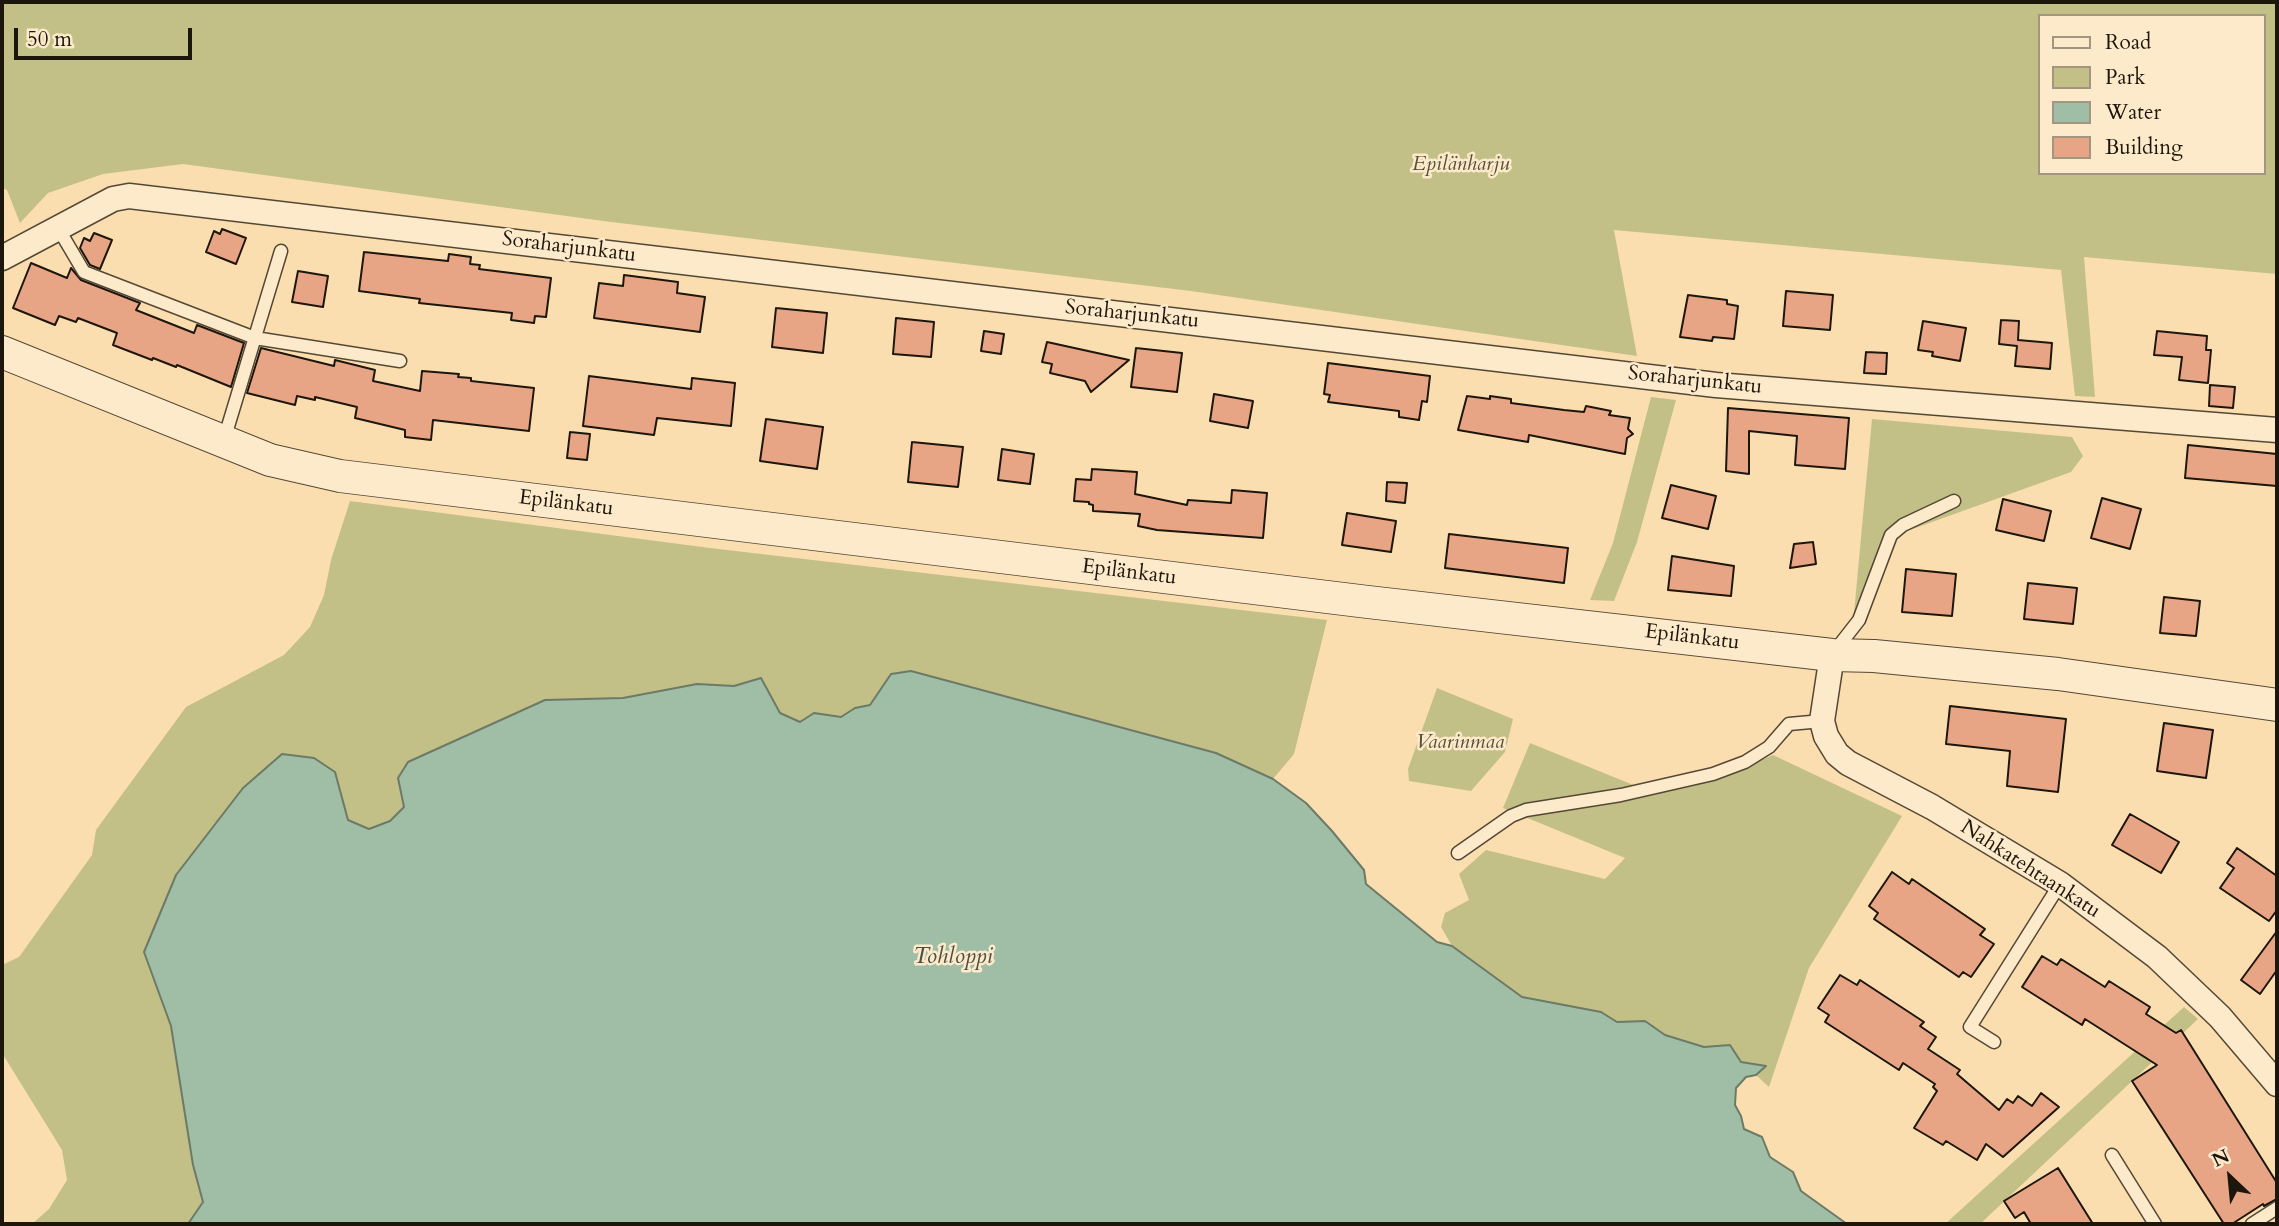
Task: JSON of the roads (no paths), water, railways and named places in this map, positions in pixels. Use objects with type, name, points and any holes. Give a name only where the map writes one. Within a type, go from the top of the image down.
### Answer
[{"type":"street","name":"Soraharjunkatu","points":[[2,258],[113,199],[128,196],[1716,385],[2277,430]]},
{"type":"street","name":"Epilänkatu","points":[[2,352],[223,443],[291,466],[366,480],[1832,655],[1874,656],[2058,674],[2277,705]]},
{"type":"street","points":[[1822,721],[1832,655]]},
{"type":"street","name":"Nahkatehtaankatu","points":[[1822,721],[1833,749],[1848,764],[1932,807],[2060,884],[2157,957],[2220,1017],[2277,1084]]},
{"type":"lane","points":[[58,228],[84,272],[255,338],[400,361]]},
{"type":"lane","points":[[223,443],[281,251]]},
{"type":"lane","points":[[1832,655],[1858,620],[1891,535],[1902,525],[1954,500]]},
{"type":"lane","points":[[1458,853],[1511,816],[1526,810],[1621,795],[1713,774],[1745,762],[1769,747],[1789,724],[1822,721]]},
{"type":"lane","points":[[1994,1042],[1970,1027],[2060,884]]},
{"type":"lane","points":[[2112,1155],[2155,1224]]},
{"type":"lane","points":[[2252,1224],[2277,1208]]},
{"type":"water","name":"Tohloppi","points":[[911,671],[1216,753],[1273,779],[1306,803],[1332,831],[1364,870],[1366,884],[1437,942],[1452,946],[1522,997],[1601,1012],[1617,1022],[1645,1021],[1665,1035],[1704,1047],[1730,1045],[1741,1062],[1766,1066],[1756,1075],[1746,1077],[1736,1088],[1735,1105],[1744,1129],[1762,1137],[1770,1157],[1793,1172],[1801,1191],[1847,1224],[188,1224],[203,1202],[193,1165],[171,1026],[144,952],[176,875],[243,788],[282,754],[314,758],[335,772],[348,820],[369,829],[390,821],[404,807],[398,778],[408,762],[545,700],[623,698],[697,684],[734,686],[761,678],[780,713],[800,722],[814,713],[841,717],[855,708],[870,705],[891,674]]},
{"type":"park label","name":"Epilänharju","points":[[1461,165]]},
{"type":"park label","name":"Vaarinmaa","points":[[1460,743]]}]
